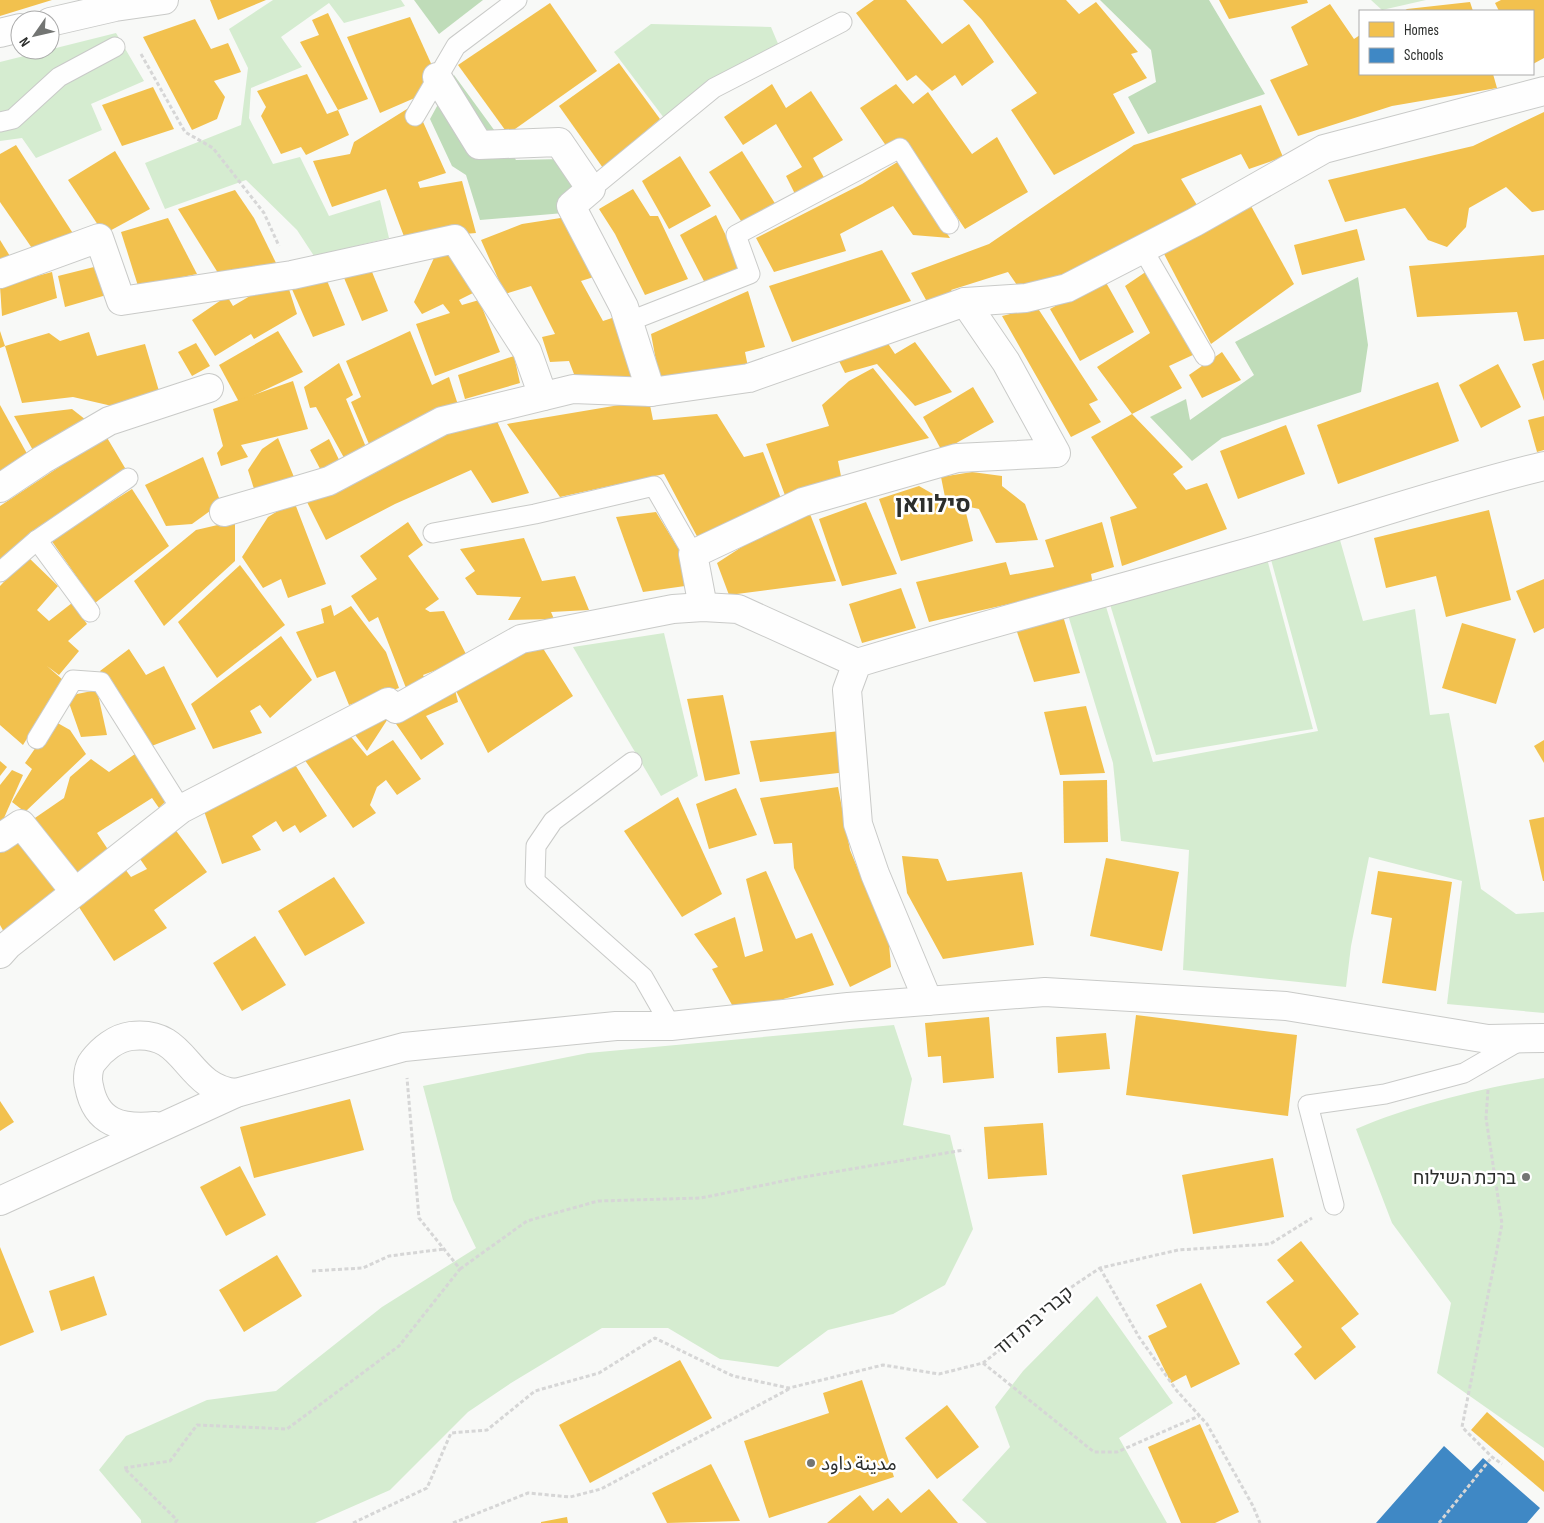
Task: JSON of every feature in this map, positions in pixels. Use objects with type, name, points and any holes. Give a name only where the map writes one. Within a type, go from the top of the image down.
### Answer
[{"type":"street","points":[[60,20],[115,7],[164,0]]},
{"type":"street","points":[[438,77],[479,145],[559,142],[591,189],[571,206],[630,321],[651,392]]},
{"type":"street","points":[[224,512],[329,481],[442,421],[573,389],[651,392],[749,378],[965,302],[1026,298],[1067,288],[1195,222],[1324,149],[1544,91]]},
{"type":"street","points":[[0,274],[99,238],[121,301],[292,276],[455,239],[527,351],[543,396]]},
{"type":"street","points":[[703,607],[693,554],[803,502],[957,458],[1056,453],[1006,362],[965,302]]},
{"type":"street","points":[[1,488],[109,421],[208,388]]},
{"type":"street","points":[[0,954],[8,945],[181,809],[388,702],[396,709],[521,638],[673,609],[703,607],[738,609],[857,663],[955,633],[1237,556],[1496,477],[1544,466]]},
{"type":"street","points":[[857,663],[847,690],[858,824],[875,874],[928,1001]]},
{"type":"street","points":[[0,838],[21,824],[75,892]]},
{"type":"street","points":[[0,1201],[160,1126],[236,1093],[404,1047],[616,1026],[672,1026],[928,1001],[1045,992],[1286,1006],[1488,1039],[1534,1038]]},
{"type":"street","points":[[160,1126],[131,1128],[114,1123],[100,1113],[91,1100],[87,1080],[92,1063],[106,1047],[127,1037],[146,1034],[164,1040],[180,1052],[205,1083],[222,1092],[236,1093]]},
{"type":"lane","points":[[415,116],[456,46],[516,0]]},
{"type":"lane","points":[[591,189],[714,88],[842,22]]},
{"type":"lane","points":[[0,122],[13,119],[59,78],[115,48]]},
{"type":"lane","points":[[630,321],[750,274],[736,235],[900,148],[949,224]]},
{"type":"lane","points":[[1142,248],[1205,356]]},
{"type":"lane","points":[[0,572],[36,540],[128,478]]},
{"type":"lane","points":[[433,533],[535,514],[654,486],[693,554]]},
{"type":"lane","points":[[36,540],[90,612]]},
{"type":"lane","points":[[37,739],[73,680],[101,682],[181,809]]},
{"type":"lane","points":[[632,762],[553,822],[536,846],[535,881],[643,977],[672,1026]]},
{"type":"lane","points":[[1334,1205],[1308,1105],[1385,1094],[1464,1073],[1490,1058],[1534,1038]]},
{"type":"path","points":[[138,49],[185,132],[213,148],[264,213],[292,276]]},
{"type":"path","points":[[404,1047],[419,1218],[460,1270]]},
{"type":"path","points":[[1490,1058],[1486,1118],[1502,1224],[1462,1427],[1492,1457],[1502,1464]]},
{"type":"path","points":[[175,1523],[177,1520],[124,1468],[170,1461],[197,1425],[287,1429],[399,1346],[460,1270],[527,1221],[598,1201],[701,1198],[798,1178],[964,1150]]},
{"type":"path","name":"קברי בית דוד","points":[[353,1523],[427,1488],[451,1433],[487,1430],[535,1390],[599,1373],[655,1338],[733,1376],[789,1388],[883,1365],[939,1374],[983,1362],[1022,1332],[1055,1298],[1100,1268],[1178,1250],[1270,1244],[1334,1205]]},
{"type":"path","points":[[312,1271],[363,1268],[389,1256],[444,1249]]},
{"type":"path","points":[[1100,1268],[1139,1337],[1177,1391],[1206,1424],[1253,1506],[1260,1523]]},
{"type":"path","points":[[983,1362],[1094,1452],[1116,1452],[1199,1416]]},
{"type":"path","points":[[453,1523],[528,1493],[570,1497],[601,1489],[789,1388]]},
{"type":"path","points":[[1440,1523],[1492,1457]]},
{"type":"green space","points":[[273,0],[401,0],[405,6],[344,23],[329,3],[281,37],[302,67],[251,88],[249,118],[273,164],[300,157],[329,216],[380,200],[389,238],[314,256],[297,230],[246,180],[165,209],[145,163],[241,125],[248,68],[229,29]]},
{"type":"green space","points":[[414,0],[483,0],[439,34]]},
{"type":"green space","points":[[1100,0],[1209,0],[1265,94],[1148,134],[1128,97],[1156,82],[1151,50]]},
{"type":"green space","points":[[1371,0],[1426,0],[1382,10]]},
{"type":"green space","points":[[651,24],[771,27],[779,46],[664,118],[614,52]]},
{"type":"green space","points":[[116,33],[144,81],[91,104],[102,130],[36,158],[22,138],[0,141],[0,62],[10,60],[60,60],[60,47]]},
{"type":"green space","points":[[454,75],[516,160],[563,159],[580,186],[564,213],[480,220],[466,175],[452,166],[430,119]]},
{"type":"green space","points":[[1358,277],[1368,345],[1361,392],[1222,438],[1192,461],[1150,417],[1186,399],[1190,420],[1254,375],[1235,342]]},
{"type":"green space","points":[[1338,533],[1363,621],[1415,609],[1430,715],[1449,713],[1481,889],[1516,914],[1544,912],[1544,1013],[1447,1004],[1462,881],[1369,857],[1351,946],[1346,987],[1183,970],[1189,850],[1121,841],[1113,763],[1068,615],[1104,600],[1153,762],[1318,731],[1270,556]]},
{"type":"green space","points":[[1266,555],[1313,729],[1156,755],[1109,601]]},
{"type":"green space","points":[[664,633],[698,776],[661,796],[573,647]]},
{"type":"green space","points":[[894,1025],[912,1079],[903,1125],[950,1135],[973,1229],[945,1285],[893,1314],[828,1330],[778,1367],[720,1359],[668,1328],[602,1328],[511,1383],[468,1412],[390,1490],[315,1523],[141,1523],[141,1520],[99,1470],[126,1436],[207,1400],[276,1391],[382,1307],[476,1248],[453,1200],[423,1086],[588,1053]]},
{"type":"green space","points":[[1544,1078],[1544,1448],[1437,1373],[1451,1303],[1392,1223],[1356,1129],[1400,1112],[1448,1098]]},
{"type":"green space","points":[[1097,1296],[1173,1403],[1119,1438],[1167,1523],[987,1523],[962,1500],[1010,1447],[995,1407],[1023,1371]]},
{"type":"building: Homes","points":[[0,0],[52,0],[20,10],[10,10],[10,13],[0,16]]},
{"type":"building: Homes","points":[[210,0],[266,0],[218,20]]},
{"type":"building: Homes","points":[[874,0],[906,0],[942,44],[969,24],[994,62],[962,86],[955,75],[932,91],[916,75],[907,81],[856,13]]},
{"type":"building: Homes","points":[[963,0],[1066,0],[1079,14],[1096,2],[1138,52],[1131,54],[1147,78],[1113,94],[1135,133],[1054,175],[1011,110],[1037,93],[982,20]]},
{"type":"building: Homes","points":[[1219,0],[1307,0],[1308,3],[1229,19]]},
{"type":"building: Homes","points":[[1501,0],[1544,0],[1544,58],[1534,63],[1534,10],[1498,10],[1495,3]]},
{"type":"building: Homes","points":[[1470,2],[1473,10],[1406,10]]},
{"type":"building: Homes","points":[[550,3],[597,71],[508,134],[458,65]]},
{"type":"building: Homes","points":[[1330,4],[1354,39],[1359,36],[1359,75],[1493,75],[1497,88],[1392,106],[1298,136],[1270,80],[1308,65],[1291,27]]},
{"type":"building: Homes","points":[[328,13],[368,99],[338,110],[300,42],[319,35],[312,20]]},
{"type":"building: Homes","points":[[410,17],[434,70],[417,97],[380,113],[347,37]]},
{"type":"building: Homes","points":[[195,19],[211,49],[228,43],[241,72],[214,81],[225,97],[217,119],[192,130],[143,37]]},
{"type":"building: Homes","points":[[619,63],[660,119],[603,168],[559,106]]},
{"type":"building: Homes","points":[[307,74],[327,114],[338,110],[349,135],[306,155],[301,147],[281,154],[261,116],[266,107],[257,91]]},
{"type":"building: Homes","points":[[772,84],[786,108],[811,91],[843,140],[813,158],[826,181],[797,198],[786,176],[802,167],[776,124],[743,145],[724,117]]},
{"type":"building: Homes","points":[[896,84],[913,104],[928,92],[972,154],[997,137],[1028,192],[965,229],[905,140],[889,150],[860,108]]},
{"type":"building: Homes","points":[[153,87],[174,129],[122,146],[102,105]]},
{"type":"building: Homes","points":[[415,104],[446,173],[418,182],[420,188],[462,181],[476,233],[405,239],[386,189],[332,207],[313,161],[350,154],[354,142]]},
{"type":"building: Homes","points":[[1261,105],[1283,157],[1249,169],[1241,154],[1181,179],[1200,210],[1072,276],[1021,291],[1008,272],[951,290],[958,298],[930,307],[911,273],[989,244],[1134,145]]},
{"type":"building: Homes","points":[[1544,112],[1544,210],[1532,212],[1506,187],[1469,208],[1466,227],[1447,247],[1428,240],[1405,208],[1345,222],[1328,180],[1473,146]]},
{"type":"building: Homes","points":[[16,145],[74,235],[34,251],[0,202],[0,154]]},
{"type":"building: Homes","points":[[115,151],[150,209],[104,234],[68,180]]},
{"type":"building: Homes","points":[[742,151],[776,205],[743,224],[709,172]]},
{"type":"building: Homes","points":[[680,156],[711,206],[669,229],[642,181]]},
{"type":"building: Homes","points":[[899,161],[950,238],[913,235],[893,206],[840,234],[846,251],[774,272],[756,238],[862,184]]},
{"type":"building: Homes","points":[[633,189],[650,216],[658,216],[688,279],[645,295],[615,234],[599,209]]},
{"type":"building: Homes","points":[[235,190],[254,218],[278,267],[218,273],[178,209]]},
{"type":"building: Homes","points":[[1251,206],[1294,284],[1211,344],[1163,252]]},
{"type":"building: Homes","points":[[716,215],[742,269],[706,285],[680,235]]},
{"type":"building: Homes","points":[[567,217],[597,276],[581,281],[603,321],[618,316],[642,386],[577,382],[569,361],[550,362],[542,337],[555,334],[531,286],[505,294],[481,240],[522,224]]},
{"type":"building: Homes","points":[[168,218],[197,274],[138,286],[121,232]]},
{"type":"building: Homes","points":[[1357,229],[1365,260],[1302,275],[1294,245]]},
{"type":"building: Homes","points":[[0,240],[13,261],[0,265]]},
{"type":"building: Homes","points":[[450,248],[477,291],[459,300],[462,305],[479,300],[500,352],[435,376],[416,324],[450,313],[443,304],[422,314],[414,302],[438,249]]},
{"type":"building: Homes","points":[[882,250],[911,301],[792,342],[769,286]]},
{"type":"building: Homes","points":[[1544,255],[1544,339],[1524,341],[1517,312],[1417,317],[1409,266]]},
{"type":"building: Homes","points":[[102,265],[110,294],[65,307],[58,276]]},
{"type":"building: Homes","points":[[370,267],[388,311],[362,321],[342,273]]},
{"type":"building: Homes","points":[[1147,271],[1195,354],[1169,366],[1182,388],[1132,414],[1097,367],[1150,333],[1125,286]]},
{"type":"building: Homes","points":[[52,272],[57,298],[2,316],[0,286]]},
{"type":"building: Homes","points":[[326,278],[345,325],[313,337],[291,287]]},
{"type":"building: Homes","points":[[1104,279],[1134,332],[1080,361],[1050,309]]},
{"type":"building: Homes","points":[[288,286],[297,314],[254,339],[251,334],[215,356],[192,320],[227,296],[233,306],[262,289]]},
{"type":"building: Homes","points":[[748,291],[765,347],[745,352],[748,367],[660,382],[651,334]]},
{"type":"building: Homes","points":[[1037,307],[1098,400],[1089,404],[1101,422],[1071,437],[1002,316]]},
{"type":"building: Homes","points":[[0,331],[5,346],[0,348]]},
{"type":"building: Homes","points":[[278,331],[303,372],[239,402],[219,365]]},
{"type":"building: Homes","points":[[410,331],[432,385],[449,377],[459,408],[372,451],[351,402],[361,397],[346,361]]},
{"type":"building: Homes","points":[[89,332],[97,356],[145,344],[159,391],[112,406],[73,397],[22,403],[5,346],[49,333],[60,341]]},
{"type":"building: Homes","points":[[883,336],[895,354],[915,342],[952,392],[915,406],[877,364],[845,373],[836,355]]},
{"type":"building: Homes","points":[[196,343],[210,366],[192,376],[178,352]]},
{"type":"building: Homes","points":[[1222,352],[1241,380],[1202,398],[1189,375]]},
{"type":"building: Homes","points":[[514,356],[520,383],[465,399],[458,375]]},
{"type":"building: Homes","points":[[1544,360],[1544,401],[1532,364]]},
{"type":"building: Homes","points":[[339,363],[353,395],[346,399],[368,452],[348,465],[316,407],[310,408],[304,387]]},
{"type":"building: Homes","points":[[1498,364],[1521,407],[1481,428],[1459,385]]},
{"type":"building: Homes","points":[[873,368],[929,438],[838,461],[842,481],[786,498],[766,444],[829,426],[822,405],[849,381]]},
{"type":"building: Homes","points":[[293,381],[308,429],[241,445],[248,457],[221,466],[217,453],[223,446],[213,409]]},
{"type":"building: Homes","points":[[1438,382],[1459,441],[1338,484],[1317,425]]},
{"type":"building: Homes","points":[[973,387],[994,422],[942,451],[923,417]]},
{"type":"building: Homes","points":[[649,400],[653,420],[717,414],[744,457],[763,452],[782,501],[700,542],[664,474],[560,497],[507,424]]},
{"type":"building: Homes","points":[[0,405],[30,459],[0,478]]},
{"type":"building: Homes","points":[[72,409],[86,420],[35,454],[14,416]]},
{"type":"building: Homes","points":[[1132,414],[1183,467],[1173,474],[1186,490],[1207,483],[1227,529],[1122,566],[1110,517],[1137,508],[1091,437]]},
{"type":"building: Homes","points":[[1544,416],[1544,450],[1537,452],[1528,420]]},
{"type":"building: Homes","points":[[497,421],[529,493],[492,503],[471,470],[395,504],[326,540],[307,502],[375,473],[442,432]]},
{"type":"building: Homes","points":[[1286,425],[1305,474],[1238,499],[1220,451]]},
{"type":"building: Homes","points":[[106,436],[128,473],[25,540],[0,559],[0,506]]},
{"type":"building: Homes","points":[[278,438],[296,482],[255,492],[248,470],[262,449]]},
{"type":"building: Homes","points":[[329,439],[342,466],[324,476],[310,450]]},
{"type":"building: Homes","points":[[203,457],[221,503],[192,524],[166,526],[145,485]]},
{"type":"building: Homes","points":[[972,472],[1002,476],[1002,486],[1025,504],[1038,540],[996,543],[979,509],[946,502],[941,477]]},
{"type":"building: Homes","points":[[919,486],[966,513],[973,541],[901,561],[879,499]]},
{"type":"building: Homes","points":[[132,489],[169,546],[95,603],[51,540]]},
{"type":"building: Homes","points":[[294,501],[326,584],[288,598],[281,579],[263,588],[242,557],[268,517]]},
{"type":"building: Homes","points":[[866,502],[897,574],[842,586],[819,519]]},
{"type":"building: Homes","points":[[1489,510],[1511,600],[1446,617],[1436,576],[1386,588],[1374,538]]},
{"type":"building: Homes","points":[[656,512],[683,556],[692,585],[643,592],[616,517]]},
{"type":"building: Homes","points":[[810,514],[836,581],[729,595],[717,563],[768,530]]},
{"type":"building: Homes","points":[[235,521],[235,561],[164,626],[134,581],[196,530]]},
{"type":"building: Homes","points":[[408,522],[423,545],[408,556],[439,599],[425,609],[430,612],[444,611],[468,658],[423,675],[428,684],[408,693],[378,617],[369,622],[351,596],[377,579],[360,556]]},
{"type":"building: Homes","points":[[1102,522],[1114,567],[1091,574],[1093,585],[929,622],[916,582],[1006,562],[1010,575],[1054,567],[1045,540]]},
{"type":"building: Homes","points":[[524,538],[542,581],[575,576],[589,610],[551,612],[554,619],[508,620],[521,597],[477,595],[465,578],[475,571],[460,549]]},
{"type":"building: Homes","points":[[28,557],[58,586],[37,610],[49,621],[72,603],[87,624],[68,641],[79,651],[59,675],[47,666],[63,680],[23,745],[0,725],[0,586]]},
{"type":"building: Homes","points":[[240,565],[285,625],[217,678],[178,622]]},
{"type":"building: Homes","points":[[1544,579],[1544,628],[1534,633],[1516,591]]},
{"type":"building: Homes","points":[[901,588],[916,628],[862,643],[849,604]]},
{"type":"building: Homes","points":[[331,605],[334,616],[351,606],[386,652],[399,688],[349,705],[335,671],[317,678],[296,632],[324,623],[321,609]]},
{"type":"building: Homes","points":[[1063,616],[1080,673],[1034,682],[1016,629]]},
{"type":"building: Homes","points":[[1462,623],[1516,639],[1496,704],[1442,688]]},
{"type":"building: Homes","points":[[281,636],[312,680],[270,718],[260,705],[250,711],[262,733],[213,749],[191,704]]},
{"type":"building: Homes","points":[[539,642],[573,696],[488,753],[455,689],[500,667]]},
{"type":"building: Homes","points":[[129,649],[146,675],[164,666],[196,729],[149,747],[100,671]]},
{"type":"building: Homes","points":[[454,686],[458,702],[426,716],[444,744],[421,760],[394,721]]},
{"type":"building: Homes","points":[[97,690],[107,735],[81,737],[68,700],[77,694]]},
{"type":"building: Homes","points":[[723,695],[740,774],[705,781],[687,699]]},
{"type":"building: Homes","points":[[1086,706],[1105,773],[1060,775],[1044,712]]},
{"type":"building: Homes","points":[[391,714],[367,751],[350,728]]},
{"type":"building: Homes","points":[[54,721],[70,730],[86,754],[25,812],[12,802],[32,769],[25,763]]},
{"type":"building: Homes","points":[[840,731],[847,772],[760,782],[750,741]]},
{"type":"building: Homes","points":[[347,732],[367,756],[393,740],[421,779],[397,795],[386,780],[377,787],[370,805],[376,813],[353,828],[304,759]]},
{"type":"building: Homes","points":[[1544,740],[1544,763],[1534,746]]},
{"type":"building: Homes","points":[[135,754],[167,800],[159,808],[152,798],[97,833],[109,851],[74,877],[32,820],[64,798],[70,777],[91,759],[109,772]]},
{"type":"building: Homes","points":[[0,761],[7,767],[0,776]]},
{"type":"building: Homes","points":[[294,763],[327,816],[300,833],[295,825],[283,832],[276,821],[252,836],[261,850],[222,864],[203,808]]},
{"type":"building: Homes","points":[[12,770],[23,775],[0,827],[0,785]]},
{"type":"building: Homes","points":[[1107,780],[1108,842],[1064,843],[1063,781]]},
{"type":"building: Homes","points":[[838,787],[850,850],[889,944],[891,967],[850,987],[794,868],[792,843],[774,844],[760,798]]},
{"type":"building: Homes","points":[[736,788],[757,835],[709,849],[696,804]]},
{"type":"building: Homes","points":[[678,797],[722,894],[682,917],[624,831]]},
{"type":"building: Homes","points":[[1544,817],[1544,881],[1543,881],[1529,820]]},
{"type":"building: Homes","points":[[174,828],[207,872],[154,910],[167,928],[114,961],[77,904],[122,865],[131,877],[147,869],[138,856]]},
{"type":"building: Homes","points":[[22,839],[59,890],[5,934],[0,925],[0,853]]},
{"type":"building: Homes","points":[[902,856],[938,859],[947,881],[1022,872],[1034,945],[943,959],[907,893]]},
{"type":"building: Homes","points":[[1106,858],[1179,872],[1162,951],[1090,936]]},
{"type":"building: Homes","points":[[766,871],[796,939],[812,933],[834,985],[780,1000],[785,1009],[736,1012],[712,969],[718,967],[694,934],[735,917],[745,957],[763,951],[746,879]]},
{"type":"building: Homes","points":[[1378,871],[1452,882],[1436,991],[1382,983],[1392,918],[1371,914]]},
{"type":"building: Homes","points":[[334,877],[365,923],[305,956],[278,911]]},
{"type":"building: Homes","points":[[255,936],[286,985],[242,1011],[213,963]]},
{"type":"building: Homes","points":[[1136,1015],[1297,1035],[1288,1116],[1126,1095]]},
{"type":"building: Homes","points":[[989,1017],[994,1078],[943,1083],[941,1056],[928,1057],[925,1023]]},
{"type":"building: Homes","points":[[1106,1033],[1110,1069],[1058,1073],[1056,1037]]},
{"type":"building: Homes","points":[[350,1099],[364,1150],[254,1178],[240,1127]]},
{"type":"building: Homes","points":[[0,1101],[14,1122],[0,1131]]},
{"type":"building: Homes","points":[[1043,1123],[1047,1175],[988,1179],[984,1127]]},
{"type":"building: Homes","points":[[1273,1158],[1284,1217],[1193,1234],[1182,1175]]},
{"type":"building: Homes","points":[[240,1166],[266,1215],[226,1236],[200,1187]]},
{"type":"building: Homes","points":[[1301,1241],[1359,1314],[1341,1328],[1356,1347],[1315,1380],[1294,1354],[1302,1347],[1266,1302],[1294,1281],[1277,1260]]},
{"type":"building: Homes","points":[[0,1247],[34,1332],[0,1346]]},
{"type":"building: Homes","points":[[277,1255],[302,1296],[244,1332],[219,1290]]},
{"type":"building: Homes","points":[[94,1276],[107,1315],[61,1331],[49,1291]]},
{"type":"building: Homes","points":[[1201,1283],[1240,1364],[1191,1388],[1186,1375],[1171,1383],[1148,1336],[1167,1327],[1156,1305]]},
{"type":"building: Homes","points":[[680,1360],[712,1418],[590,1483],[559,1425]]},
{"type":"building: Homes","points":[[862,1380],[894,1477],[769,1518],[744,1441],[829,1413],[823,1393]]},
{"type":"building: Homes","points":[[947,1405],[979,1447],[937,1479],[905,1438]]},
{"type":"building: Homes","points":[[1487,1412],[1544,1461],[1544,1492],[1471,1430]]},
{"type":"building: Homes","points":[[1200,1424],[1239,1512],[1215,1523],[1181,1523],[1148,1447]]},
{"type":"building: Homes","points":[[711,1464],[740,1521],[667,1523],[652,1493]]},
{"type":"building: Homes","points":[[929,1489],[958,1523],[827,1523],[860,1495],[873,1511],[888,1498],[901,1513]]},
{"type":"building: Homes","points":[[567,1517],[568,1523],[541,1523],[541,1522]]},
{"type":"building: Schools","points":[[1444,1446],[1471,1471],[1483,1458],[1540,1508],[1527,1523],[1376,1523]]},
{"type":"place","name":"ברכת השילוח","points":[[1526,1177]]},
{"type":"place","name":"مدينة داود","points":[[811,1463]]},
{"type":"district","name":"סילוואן","points":[[933,504]]}]
